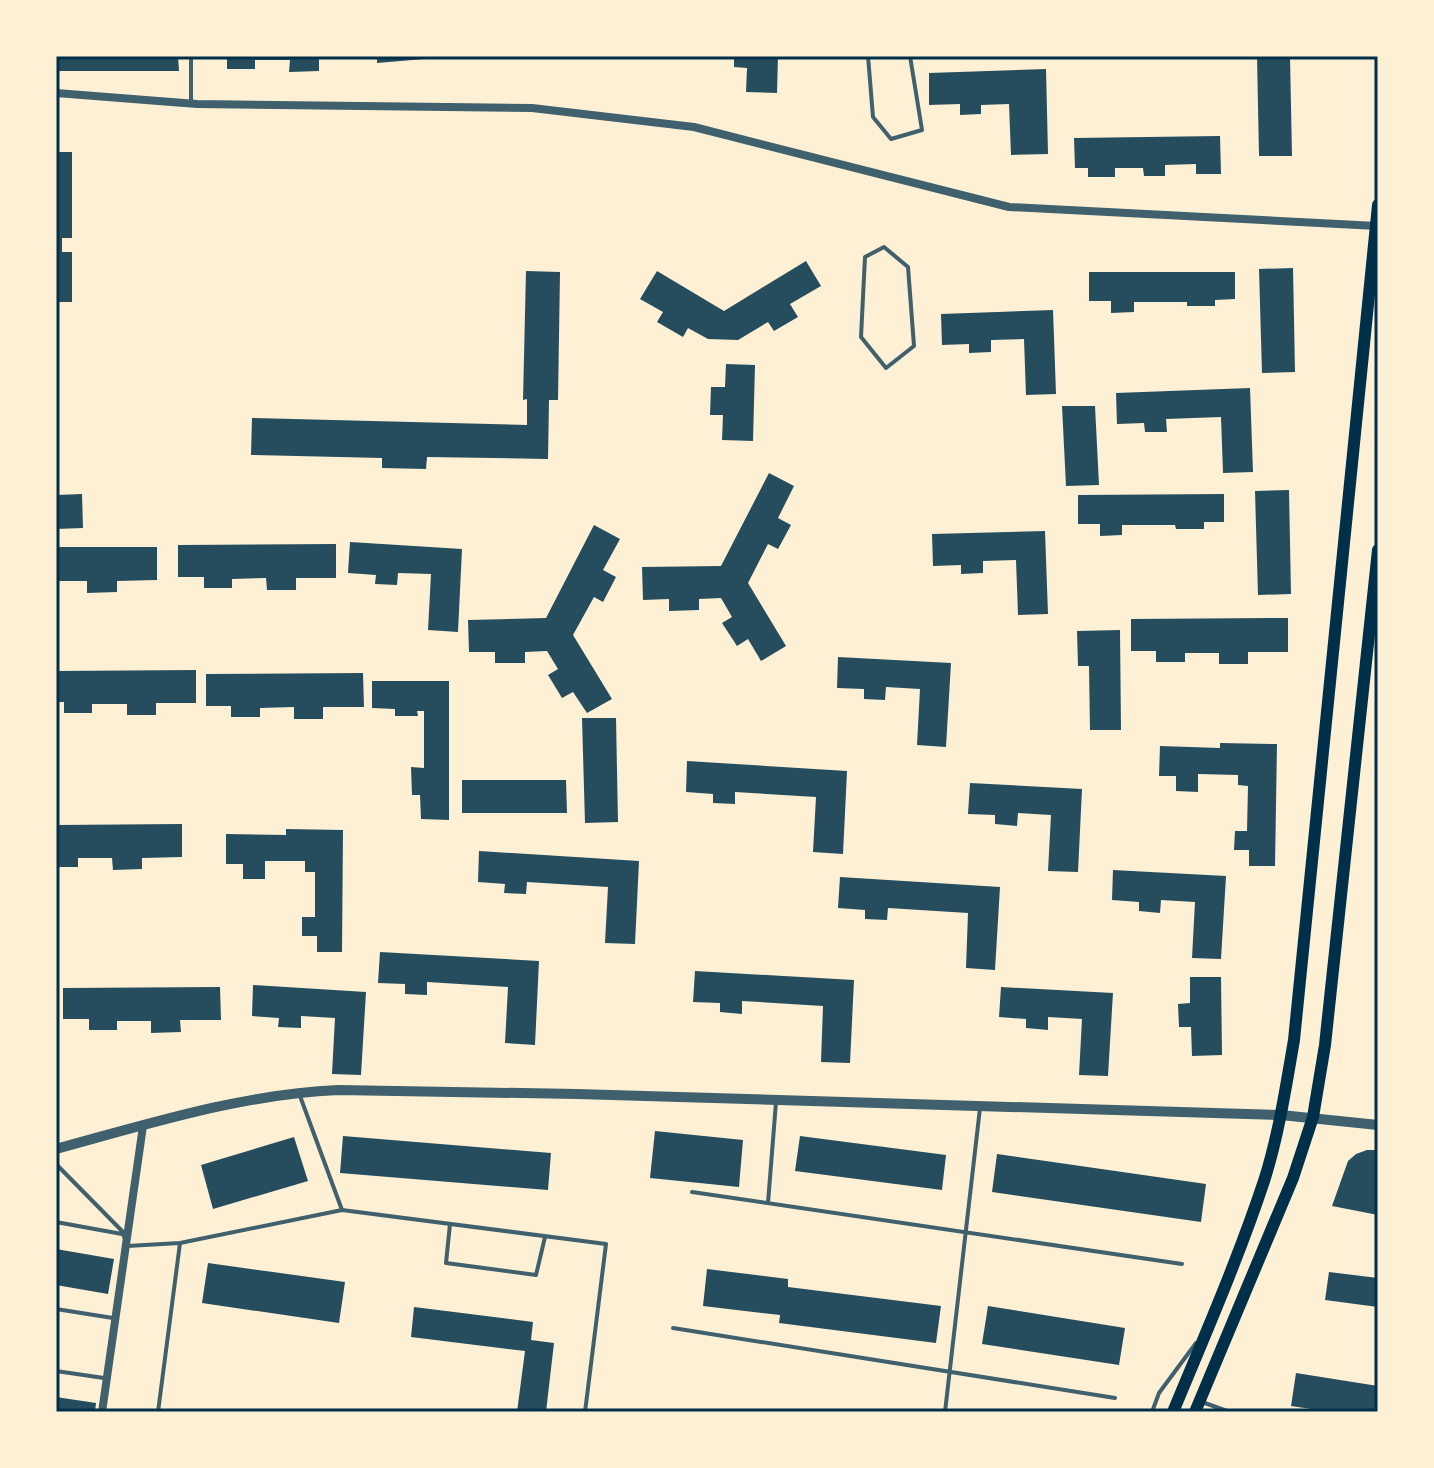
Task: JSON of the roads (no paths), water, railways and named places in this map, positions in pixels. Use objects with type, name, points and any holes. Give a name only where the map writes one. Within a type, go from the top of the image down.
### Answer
[{"type":"main road","points":[[1173,1412],[1211,1322],[1265,1177],[1281,1115],[1294,1040],[1378,205]]},
{"type":"main road","points":[[1198,1406],[1293,1178],[1313,1117],[1325,1045],[1378,550]]},
{"type":"street","points":[[56,93],[191,103],[532,108],[694,127],[1009,207],[1377,226]]},
{"type":"street","points":[[56,1149],[299,1091],[338,1090],[1281,1115],[1378,1125]]},
{"type":"street","points":[[100,1412],[143,1126]]},
{"type":"lane","points":[[191,56],[191,103]]},
{"type":"lane","points":[[868,56],[873,117],[891,139],[922,130],[910,56]]},
{"type":"lane","points":[[884,247],[908,267],[914,346],[886,368],[861,337],[865,257],[884,247]]},
{"type":"lane","points":[[299,1091],[342,1210]]},
{"type":"lane","points":[[768,1203],[776,1100]]},
{"type":"lane","points":[[945,1412],[980,1106]]},
{"type":"lane","points":[[56,1164],[125,1234]]},
{"type":"lane","points":[[692,1192],[1182,1264]]},
{"type":"lane","points":[[125,1246],[180,1243],[342,1210],[606,1244],[585,1412]]},
{"type":"lane","points":[[56,1222],[125,1234]]},
{"type":"lane","points":[[450,1224],[446,1263],[536,1275],[545,1237]]},
{"type":"lane","points":[[100,1412],[125,1234]]},
{"type":"lane","points":[[168,1412],[158,1411],[180,1243]]},
{"type":"lane","points":[[56,1309],[113,1318]]},
{"type":"lane","points":[[1152,1412],[1159,1393],[1211,1322]]},
{"type":"lane","points":[[673,1328],[1115,1398]]},
{"type":"lane","points":[[56,1371],[104,1378]]},
{"type":"lane","points":[[1198,1406],[1230,1412]]}]
